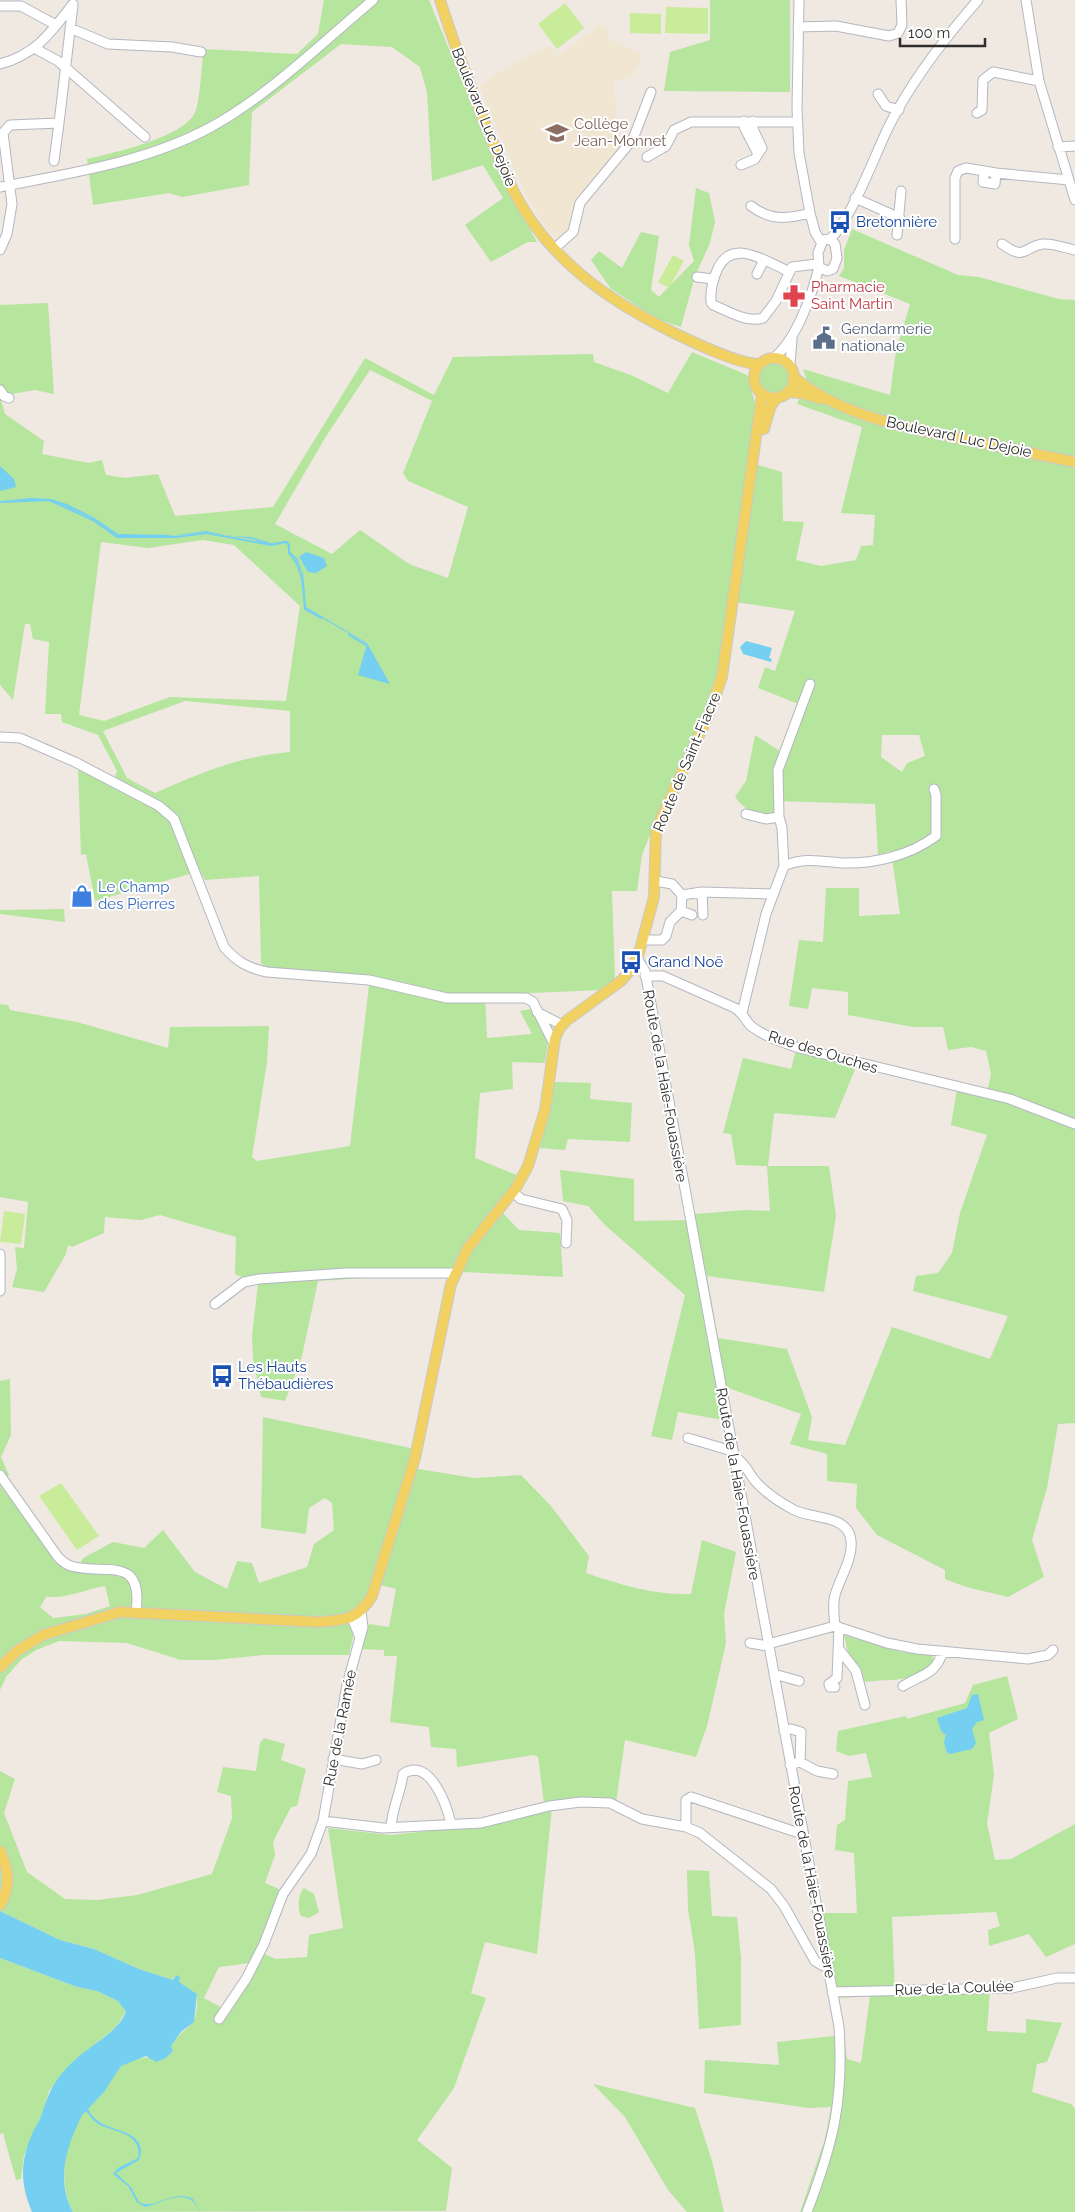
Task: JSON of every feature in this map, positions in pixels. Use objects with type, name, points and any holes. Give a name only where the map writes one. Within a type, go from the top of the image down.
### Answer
[{"type":"main road","name":"Boulevard Luc Dejoie","points":[[435,0],[447,23]]},
{"type":"main road","name":"Boulevard Luc Dejoie","points":[[440,0],[447,23],[502,165],[514,192],[537,229],[567,264],[601,292],[640,316],[744,369],[754,378]]},
{"type":"main road","name":"Boulevard Luc Dejoie","points":[[686,339],[745,362],[758,364]]},
{"type":"main road","points":[[776,357],[790,364],[794,377],[792,387],[788,392],[776,398],[762,395],[756,387],[754,378],[758,364],[766,359],[776,357]]},
{"type":"main road","name":"Boulevard Luc Dejoie","points":[[794,377],[803,385],[844,406]]},
{"type":"main road","name":"Boulevard Luc Dejoie","points":[[788,392],[800,393],[844,406],[909,428],[1075,462]]},
{"type":"main road","name":"Route de Saint-Fiacre","points":[[560,1027],[621,981],[632,968],[643,940],[656,881],[654,844],[658,824],[708,716],[722,677],[740,537],[755,459],[762,395]]},
{"type":"main road","name":"Route de Saint-Fiacre","points":[[755,459],[770,408],[776,398]]},
{"type":"main road","points":[[0,1666],[16,1651],[43,1635],[103,1616],[136,1612],[319,1622],[356,1615],[372,1596],[415,1458],[447,1300],[455,1273],[474,1240],[513,1192],[528,1166],[539,1132],[548,1089],[554,1044],[560,1027]]},
{"type":"main road","points":[[0,1851],[5,1861],[8,1878],[1,1903]]},
{"type":"street","points":[[5,186],[97,168],[151,153],[211,127],[257,96],[373,0]]},
{"type":"street","points":[[788,271],[764,260],[734,252],[724,257],[714,279],[710,297],[713,305],[738,316],[758,320],[769,312],[788,271],[795,266],[821,268],[835,265],[829,242],[815,232],[799,156],[797,122],[798,0]]},
{"type":"street","points":[[798,27],[836,26],[888,36],[894,35],[898,33],[902,25],[902,0]]},
{"type":"street","points":[[776,357],[783,351],[793,334],[814,288],[829,242],[851,207],[899,110],[934,55],[978,0]]},
{"type":"street","points":[[1026,0],[1039,81],[1075,200]]},
{"type":"street","points":[[0,64],[19,58],[36,48],[74,2]]},
{"type":"street","points":[[54,161],[74,2]]},
{"type":"street","points":[[0,6],[21,6],[56,25]]},
{"type":"street","points":[[70,28],[108,44],[172,47],[201,52]]},
{"type":"street","points":[[36,48],[58,61],[145,137]]},
{"type":"street","points":[[977,113],[982,110],[983,80],[993,72],[1039,81]]},
{"type":"street","points":[[554,249],[574,232],[580,203],[633,139],[651,92]]},
{"type":"street","points":[[878,94],[886,106],[899,110]]},
{"type":"street","points":[[741,165],[754,160],[762,148],[748,121]]},
{"type":"street","points":[[647,157],[666,146],[674,130],[691,122],[797,122]]},
{"type":"street","points":[[0,250],[10,224],[12,204],[5,186],[3,133],[10,125],[59,124]]},
{"type":"street","points":[[1058,146],[1075,146]]},
{"type":"street","points":[[955,239],[954,178],[958,171],[966,168],[996,173],[1070,180]]},
{"type":"street","points":[[897,235],[901,191]]},
{"type":"street","points":[[855,198],[900,218]]},
{"type":"street","points":[[751,206],[762,214],[776,219],[785,219],[810,213]]},
{"type":"street","points":[[1002,244],[1013,252],[1024,252],[1042,244],[1075,250]]},
{"type":"street","points":[[757,274],[764,260]]},
{"type":"street","points":[[697,278],[714,279]]},
{"type":"street","points":[[790,364],[793,334]]},
{"type":"street","points":[[0,390],[4,396],[10,398]]},
{"type":"street","points":[[742,1013],[773,894],[784,866],[782,828],[779,817],[778,770],[810,684]]},
{"type":"street","points":[[0,737],[20,738],[75,762],[159,806],[170,816],[181,831],[224,947],[233,957],[245,965],[267,972],[369,980],[447,998],[526,998],[532,1002],[554,1044]]},
{"type":"street","points":[[784,866],[794,861],[806,860],[870,862],[922,846],[936,836],[936,796],[934,789]]},
{"type":"street","points":[[746,814],[766,819],[779,817]]},
{"type":"street","points":[[643,940],[662,940],[666,936],[670,922],[681,911],[682,895],[672,884],[656,881]]},
{"type":"street","points":[[682,895],[702,892],[773,894]]},
{"type":"street","points":[[702,892],[703,915]]},
{"type":"street","points":[[681,911],[692,915]]},
{"type":"street","name":"Route de la Haie-Fouassière","points":[[637,958],[643,965],[802,1834],[828,1966],[841,2057],[840,2093],[831,2146],[807,2212]]},
{"type":"street","name":"Route de la Haie-Fouassière","points":[[632,968],[645,976]]},
{"type":"street","name":"Rue des Ouches","points":[[645,976],[663,976],[672,979],[742,1013],[750,1025],[765,1036],[799,1048],[1026,1104],[1075,1124]]},
{"type":"street","points":[[537,1012],[560,1027]]},
{"type":"street","points":[[543,1024],[560,1027]]},
{"type":"street","points":[[513,1192],[521,1199],[562,1209],[566,1220],[566,1243]]},
{"type":"street","points":[[0,1254],[0,1291]]},
{"type":"street","points":[[215,1304],[244,1282],[259,1279],[346,1273],[455,1273]]},
{"type":"street","points":[[688,1438],[743,1462],[760,1486],[794,1510],[805,1514],[830,1518],[844,1528],[851,1539],[851,1546],[835,1593],[839,1649],[837,1678],[829,1684],[830,1687],[835,1688]]},
{"type":"street","points":[[0,1476],[58,1557],[68,1566],[110,1568],[130,1576],[136,1587],[136,1612]]},
{"type":"street","name":"Rue de la Ramée","points":[[220,2019],[246,1979],[264,1944],[283,1894],[311,1854],[323,1821],[347,1685],[359,1635],[363,1627],[356,1615]]},
{"type":"street","points":[[750,1643],[768,1645],[837,1627],[887,1643],[917,1649],[1028,1660],[1048,1654],[1053,1650]]},
{"type":"street","points":[[839,1649],[856,1671],[865,1705]]},
{"type":"street","points":[[903,1686],[931,1671],[940,1663],[943,1651]]},
{"type":"street","points":[[774,1674],[799,1681]]},
{"type":"street","points":[[784,1731],[791,1728],[801,1732],[800,1762]]},
{"type":"street","points":[[334,1759],[362,1764],[376,1760]]},
{"type":"street","points":[[790,1765],[800,1762],[817,1771],[833,1774]]},
{"type":"street","points":[[391,1827],[392,1811],[401,1793],[403,1774],[416,1770],[427,1774],[438,1789],[451,1824]]},
{"type":"street","points":[[686,1827],[686,1800],[691,1797],[802,1834]]},
{"type":"street","points":[[323,1821],[391,1827],[481,1823],[549,1806],[581,1802],[610,1803],[642,1819],[686,1827],[700,1833],[771,1889],[784,1906],[815,1961],[823,1966],[828,1966]]},
{"type":"street","name":"Rue de la Coulée","points":[[832,1992],[1012,1988],[1056,1978],[1075,1978]]},
{"type":"shaded area","name":"Collège Jean-Monnet","points":[[599,25],[604,25],[608,29],[608,39],[640,53],[641,64],[634,68],[634,76],[614,81],[617,136],[626,145],[576,203],[572,227],[558,241],[544,225],[525,194],[479,86],[504,69],[548,46],[559,56]]},
{"type":"green space","points":[[324,0],[429,0],[503,182],[537,242],[528,242],[491,262],[465,225],[503,198],[483,165],[432,181],[427,92],[420,67],[392,47],[341,44],[252,112],[249,185],[182,197],[169,193],[93,205],[87,159],[130,148],[165,136],[190,120],[198,103],[204,49],[297,54],[318,34]]},
{"type":"green space","points":[[710,0],[790,0],[790,92],[664,91],[670,52],[710,40]]},
{"type":"green space","points":[[565,3],[584,28],[557,49],[538,24]]},
{"type":"green space","points":[[666,7],[708,8],[708,34],[665,33]]},
{"type":"green space","points":[[630,13],[661,14],[661,34],[630,33]]},
{"type":"green space","points":[[696,188],[709,193],[715,222],[710,243],[695,276],[681,327],[657,319],[611,289],[591,260],[599,251],[622,268],[641,232],[659,236],[651,290],[659,297],[694,261],[689,245]]},
{"type":"green space","points":[[852,229],[958,275],[979,277],[1059,299],[1075,300],[1075,1423],[1058,1424],[1047,1488],[1032,1540],[1044,1577],[1008,1597],[966,1587],[945,1579],[945,1570],[877,1535],[856,1508],[857,1484],[827,1481],[827,1454],[790,1444],[801,1414],[726,1387],[717,1390],[723,1420],[678,1412],[672,1440],[651,1436],[685,1295],[605,1225],[588,1206],[563,1201],[560,1170],[634,1179],[634,1221],[694,1220],[695,1214],[746,1210],[770,1211],[767,1166],[736,1165],[731,1134],[723,1133],[743,1058],[791,1069],[796,1050],[856,1067],[835,1118],[774,1113],[768,1166],[829,1166],[836,1216],[824,1292],[707,1276],[718,1338],[787,1349],[812,1417],[808,1440],[845,1445],[892,1327],[990,1359],[1008,1316],[913,1291],[916,1276],[938,1273],[952,1253],[960,1213],[987,1135],[951,1125],[957,1090],[987,1092],[991,1074],[986,1051],[971,1047],[948,1050],[943,1027],[913,1027],[848,1015],[848,992],[812,988],[808,1009],[789,1006],[799,940],[823,942],[826,888],[859,888],[859,916],[900,914],[891,851],[878,855],[875,804],[776,801],[775,816],[769,816],[752,812],[735,797],[746,781],[755,735],[786,755],[806,707],[758,688],[765,667],[775,671],[795,611],[728,601],[721,664],[712,697],[665,796],[642,855],[637,891],[612,891],[615,979],[602,990],[485,995],[487,1038],[532,1034],[520,1011],[531,1009],[548,1041],[545,1063],[512,1062],[513,1089],[480,1093],[475,1158],[519,1176],[497,1207],[519,1230],[560,1233],[563,1277],[464,1272],[318,1281],[302,1356],[285,1401],[261,1397],[253,1359],[252,1336],[258,1284],[235,1274],[236,1237],[160,1215],[141,1220],[105,1217],[104,1233],[72,1247],[68,1245],[66,1254],[44,1292],[12,1287],[17,1269],[15,1247],[24,1248],[28,1202],[0,1197],[0,1004],[8,1005],[10,1010],[77,1022],[168,1048],[170,1027],[269,1026],[267,1062],[252,1157],[257,1161],[350,1146],[369,985],[275,977],[261,963],[259,876],[205,880],[200,871],[95,901],[86,854],[81,855],[78,768],[113,782],[117,771],[98,735],[62,722],[61,714],[45,714],[49,642],[33,639],[30,624],[25,624],[13,700],[0,685],[0,397],[5,414],[44,441],[42,454],[89,463],[102,460],[106,475],[125,478],[158,474],[175,516],[273,507],[365,358],[434,395],[453,357],[593,354],[594,362],[633,376],[668,393],[692,352],[747,375],[755,403],[751,463],[782,472],[783,521],[804,522],[796,560],[821,566],[856,560],[861,546],[873,545],[875,515],[841,513],[862,427],[797,404],[807,381],[803,369],[890,395],[896,351],[910,304],[839,276],[844,268],[844,250]],"holes":[[[370,370],[432,401],[403,473],[408,481],[468,507],[448,578],[409,564],[360,530],[332,554],[275,524],[325,438]],[[203,540],[234,545],[300,606],[286,701],[170,697],[104,721],[79,715],[101,542],[148,548]],[[185,701],[290,711],[290,752],[271,754],[221,766],[155,793],[127,778],[103,731]],[[882,735],[919,735],[925,756],[907,763],[902,772],[881,757]]]},
{"type":"green space","points":[[673,255],[684,261],[669,288],[658,282]]},
{"type":"green space","points":[[48,303],[54,394],[35,390],[0,396],[0,305]]},
{"type":"green space","points":[[774,361],[780,362],[785,366],[789,371],[789,383],[785,388],[780,392],[774,393],[768,392],[763,388],[759,383],[758,377],[759,371],[763,366],[768,362]]},
{"type":"green space","points":[[64,909],[65,922],[0,914],[0,910]]},
{"type":"green space","points":[[555,1082],[591,1083],[590,1099],[632,1103],[630,1142],[568,1139],[565,1150],[540,1148]]},
{"type":"green space","points":[[4,1211],[25,1214],[21,1244],[0,1242]]},
{"type":"green space","points":[[10,1379],[11,1435],[1,1457],[9,1475],[0,1485],[0,1381]]},
{"type":"green space","points":[[263,1417],[420,1450],[418,1469],[474,1478],[521,1475],[551,1506],[589,1556],[586,1573],[625,1585],[664,1593],[691,1594],[702,1540],[736,1552],[724,1614],[726,1643],[707,1726],[696,1757],[625,1740],[616,1802],[552,1808],[537,1954],[485,1942],[471,1993],[486,1998],[454,2088],[417,2140],[452,2168],[446,2211],[73,2212],[65,2188],[65,2162],[72,2136],[83,2113],[102,2094],[116,2071],[122,2065],[138,2059],[166,2058],[172,2052],[171,2046],[194,2020],[197,1994],[178,1982],[175,1976],[173,1980],[139,1969],[94,1949],[60,1940],[0,1911],[0,1771],[15,1779],[4,1813],[27,1872],[65,1899],[98,1900],[137,1895],[212,1874],[232,1818],[231,1796],[217,1792],[223,1767],[256,1771],[260,1743],[264,1738],[285,1744],[281,1760],[306,1769],[297,1806],[291,1807],[273,1842],[275,1855],[265,1883],[279,1889],[261,1941],[250,1963],[219,1967],[204,1998],[228,2011],[264,1954],[276,1959],[307,1957],[309,1935],[343,1928],[328,1828],[390,1835],[475,1826],[544,1803],[538,1757],[534,1755],[457,1767],[456,1749],[431,1747],[429,1727],[390,1722],[397,1656],[384,1656],[384,1650],[361,1649],[369,1624],[389,1627],[396,1589],[373,1583],[363,1606],[345,1617],[354,1633],[349,1655],[264,1655],[215,1660],[181,1660],[127,1643],[59,1641],[36,1650],[21,1660],[6,1677],[0,1690],[0,1485],[56,1559],[76,1571],[83,1558],[113,1542],[144,1548],[163,1530],[195,1572],[227,1589],[237,1561],[252,1563],[259,1583],[307,1567],[314,1544],[334,1530],[332,1503],[325,1498],[309,1508],[306,1534],[261,1528]],"holes":[[[105,1586],[110,1606],[86,1614],[53,1618],[40,1607],[46,1597],[69,1595]]]},
{"type":"green space","points":[[61,1483],[99,1536],[77,1550],[39,1496]]},
{"type":"green space","points":[[844,1635],[901,1652],[932,1655],[934,1662],[921,1674],[912,1677],[863,1682],[860,1668],[848,1653]]},
{"type":"green space","points":[[1007,1676],[1018,1719],[989,1733],[994,1775],[987,1824],[995,1860],[1011,1859],[1075,1824],[1075,1944],[1046,1957],[1029,1934],[989,1946],[988,1930],[1000,1926],[996,1912],[892,1917],[895,1994],[990,1991],[987,2031],[1026,2033],[1026,2019],[1062,2023],[1047,2062],[1037,2064],[1032,2092],[1071,2104],[1075,2109],[1075,2212],[800,2212],[825,2139],[831,2107],[809,2108],[704,2093],[705,2060],[779,2065],[777,2042],[844,2035],[847,2059],[861,2063],[870,1996],[839,1998],[822,1913],[857,1913],[854,1853],[835,1850],[837,1825],[845,1820],[848,1781],[872,1777],[866,1753],[849,1756],[836,1751],[838,1731],[906,1716],[907,1719],[965,1703],[973,1685]]},
{"type":"green space","points":[[687,1870],[709,1871],[712,1916],[737,1917],[741,1958],[741,2025],[699,2029],[695,1953],[688,1909]]},
{"type":"green space","points":[[304,1888],[314,1894],[319,1912],[309,1918],[301,1916],[299,1910],[299,1898]]},
{"type":"green space","points":[[0,1958],[77,1987],[97,1991],[118,2001],[126,2012],[115,2028],[75,2060],[49,2091],[42,2114],[24,2155],[21,2179],[16,2180],[3,2133],[0,2134]]},
{"type":"green space","points":[[593,2084],[695,2108],[712,2161],[724,2212],[687,2212],[668,2190],[625,2117]]},
{"type":"water","points":[[0,466],[14,479],[16,487],[0,491]]},
{"type":"water","points":[[32,498],[51,499],[67,504],[93,517],[118,534],[175,535],[206,531],[225,535],[207,532],[167,536],[117,536],[92,518],[51,500],[0,501]]},
{"type":"water","points":[[234,536],[251,537],[271,543],[288,541],[290,552],[297,558],[303,572],[306,607],[367,643],[390,684],[358,675],[367,644],[305,608],[302,571],[295,558],[289,552],[287,542],[267,544]]},
{"type":"water","points":[[306,552],[324,558],[327,566],[316,573],[308,572],[299,557]]},
{"type":"water","points":[[746,641],[772,648],[769,658],[772,659],[771,662],[743,654],[740,647]]},
{"type":"water","points":[[978,1694],[984,1720],[977,1722],[972,1729],[976,1743],[972,1749],[947,1753],[944,1742],[946,1735],[941,1731],[937,1718],[967,1708],[972,1695]]},
{"type":"water","points":[[0,1911],[60,1940],[94,1949],[139,1969],[173,1980],[176,1975],[180,1977],[179,1982],[197,1994],[194,2022],[181,2032],[171,2046],[173,2051],[166,2058],[156,2062],[146,2056],[121,2066],[104,2092],[88,2109],[104,2125],[128,2134],[139,2143],[141,2150],[139,2160],[116,2173],[131,2187],[139,2202],[151,2204],[171,2197],[186,2196],[193,2199],[200,2212],[193,2201],[180,2197],[174,2197],[145,2207],[137,2202],[128,2186],[113,2174],[118,2168],[138,2158],[136,2144],[126,2135],[98,2124],[86,2111],[80,2119],[72,2138],[64,2170],[65,2191],[73,2212],[32,2212],[25,2192],[23,2173],[25,2154],[51,2090],[69,2066],[117,2026],[126,2012],[118,2001],[97,1991],[77,1987],[0,1958]]},
{"type":"waterway","points":[[0,502],[49,500],[93,520],[117,537],[175,537],[207,533],[271,545],[286,542],[289,545],[289,553],[300,572],[305,609],[321,618]]},
{"type":"waterway","points":[[349,635],[366,645]]},
{"type":"place","name":"Collège Jean-Monnet","points":[[557,133]]},
{"type":"place","name":"Bretonnière","points":[[840,222]]},
{"type":"place","name":"Pharmacie Saint Martin","points":[[794,296]]},
{"type":"place","name":"Gendarmerie nationale","points":[[824,338]]},
{"type":"place","name":"Le Champ des Pierres","points":[[82,896]]},
{"type":"place","name":"Grand Noë","points":[[631,962]]},
{"type":"place","name":"Les Hauts Thébaudières","points":[[222,1376]]}]
